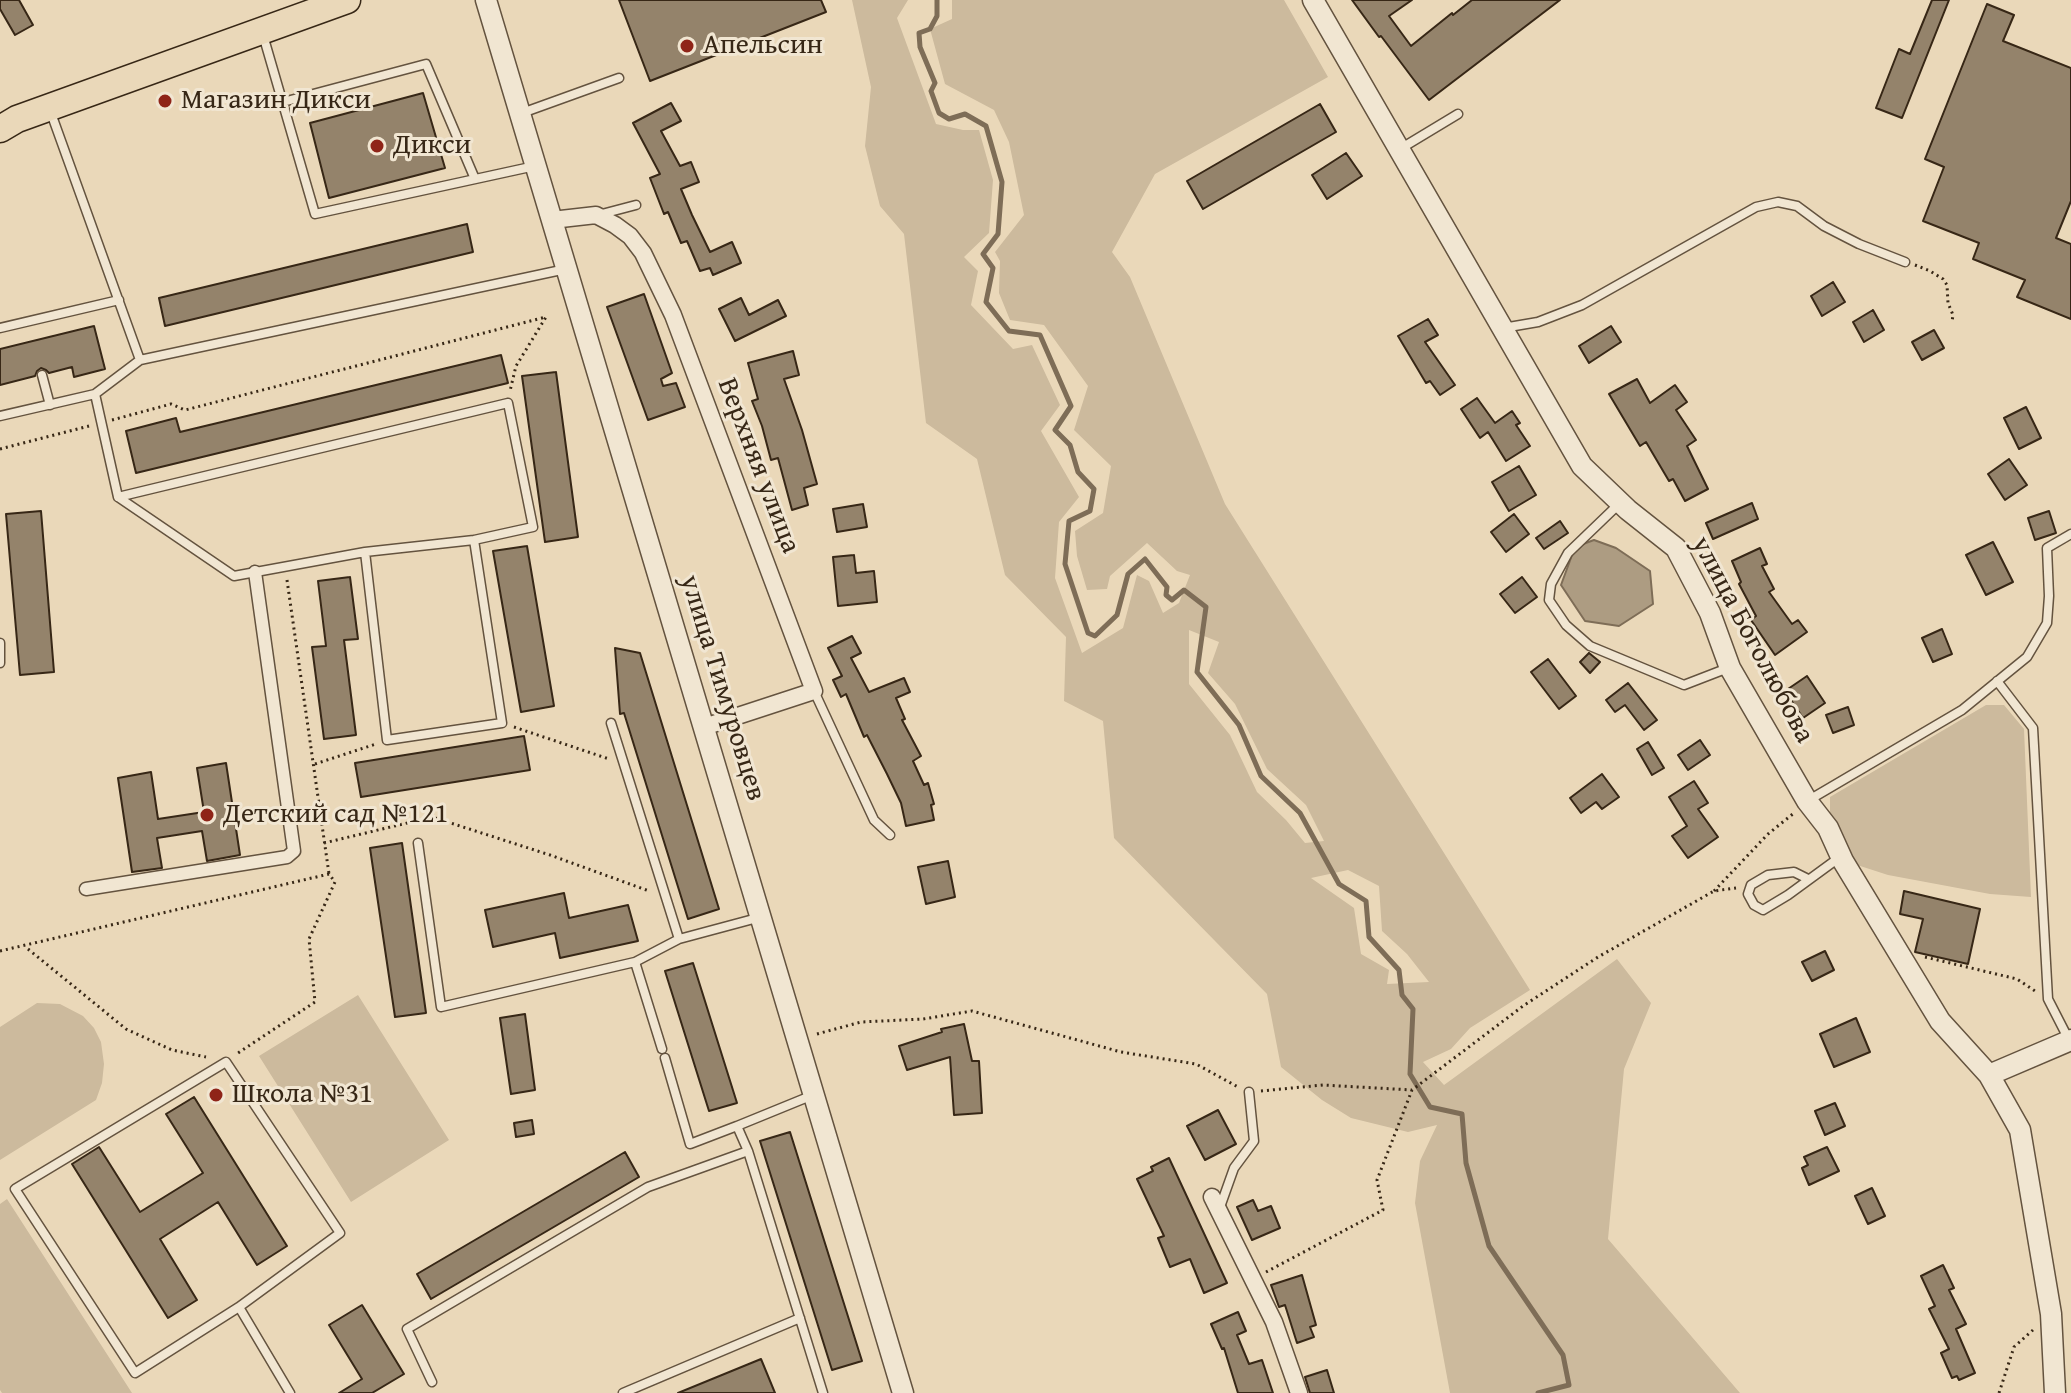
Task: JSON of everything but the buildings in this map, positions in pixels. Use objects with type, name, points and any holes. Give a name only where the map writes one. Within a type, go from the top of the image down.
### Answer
[{"type":"main road","points":[[6,123],[347,0]]},
{"type":"street","name":"улица Тимуровцев","points":[[486,0],[903,1393]]},
{"type":"street","name":"улица Боголюбова","points":[[1313,0],[1582,466],[1620,503],[1676,548],[1710,613],[1730,668],[1807,801],[1828,828],[1841,856],[1940,1021],[1989,1075],[2020,1130],[2051,1314],[2055,1393]]},
{"type":"street","points":[[552,220],[596,215]]},
{"type":"street","name":"Верхняя улица","points":[[596,215],[630,236],[643,253],[673,315],[814,691]]},
{"type":"street","points":[[86,889],[287,857],[294,851],[255,572]]},
{"type":"street","points":[[704,727],[814,691]]},
{"type":"street","points":[[1989,1075],[2070,1040]]},
{"type":"street","points":[[1216,1204],[1274,1322],[1299,1393]]},
{"type":"lane","points":[[262,31],[315,214],[536,166]]},
{"type":"lane","points":[[283,102],[426,64],[475,179]]},
{"type":"lane","points":[[520,114],[619,78]]},
{"type":"lane","points":[[49,108],[140,360]]},
{"type":"lane","points":[[1399,149],[1458,114]]},
{"type":"lane","points":[[1503,328],[1538,322],[1582,305],[1756,207],[1778,202],[1797,206],[1824,226],[1905,262]]},
{"type":"lane","points":[[596,215],[636,205]]},
{"type":"lane","points":[[0,416],[95,394],[140,360],[567,269]]},
{"type":"lane","points":[[0,328],[119,300]]},
{"type":"lane","points":[[42,375],[50,405]]},
{"type":"lane","points":[[95,394],[118,497],[234,576],[365,552],[474,540],[533,527],[508,403],[118,497]]},
{"type":"lane","points":[[1620,503],[1568,553],[1551,584],[1549,600],[1566,625],[1590,646],[1684,685],[1730,668]]},
{"type":"lane","points":[[1807,801],[1962,710],[2027,657],[2047,623],[2047,548],[2071,534]]},
{"type":"lane","points":[[365,552],[387,740],[502,723],[474,540]]},
{"type":"lane","points":[[0,643],[0,663]]},
{"type":"lane","points":[[1997,681],[2033,728],[2048,999],[2070,1040]]},
{"type":"lane","points":[[814,691],[874,820],[890,835]]},
{"type":"lane","points":[[611,723],[679,939]]},
{"type":"lane","points":[[418,843],[441,1007],[635,962],[679,939],[761,917]]},
{"type":"lane","points":[[1808,879],[1794,872],[1768,875],[1751,885],[1748,894],[1754,905],[1763,910],[1788,895],[1841,856]]},
{"type":"lane","points":[[635,962],[690,1144],[814,1095]]},
{"type":"lane","points":[[226,1062],[340,1233],[239,1307],[135,1373],[15,1189],[226,1062]]},
{"type":"lane","points":[[1216,1204],[1234,1168],[1254,1141],[1249,1092]]},
{"type":"lane","points":[[737,1126],[748,1151],[823,1393]]},
{"type":"lane","points":[[432,1382],[407,1329],[648,1187],[748,1151]]},
{"type":"lane","points":[[239,1307],[290,1393]]},
{"type":"lane","points":[[623,1393],[800,1318]]},
{"type":"path","points":[[1905,262],[1943,279],[1947,285],[1952,322]]},
{"type":"path","points":[[0,449],[171,404],[185,410],[546,317],[516,366],[508,403]]},
{"type":"path","points":[[28,949],[126,1029],[172,1050],[226,1062],[315,1002],[309,939],[335,882],[329,874],[324,843],[285,566]]},
{"type":"path","points":[[502,723],[624,764]]},
{"type":"path","points":[[313,765],[387,740]]},
{"type":"path","points":[[1253,1279],[1383,1210],[1377,1180],[1412,1090],[1523,1006],[1598,957],[1714,891],[1768,834],[1807,801]]},
{"type":"path","points":[[324,843],[432,817],[666,897]]},
{"type":"path","points":[[0,951],[329,874]]},
{"type":"path","points":[[1714,891],[1751,885]]},
{"type":"path","points":[[1898,951],[2017,979],[2048,999]]},
{"type":"path","points":[[797,1039],[861,1022],[923,1019],[972,1011],[1121,1052],[1196,1064],[1249,1092],[1323,1085],[1412,1090]]},
{"type":"path","points":[[1999,1393],[2014,1347],[2051,1314]]},
{"type":"shaded area","points":[[852,0],[908,0],[897,18],[936,124],[979,130],[993,180],[989,233],[964,257],[978,271],[971,305],[1013,349],[1032,345],[1060,405],[1041,431],[1079,497],[1059,522],[1055,578],[1082,653],[1123,628],[1137,575],[1149,581],[1163,613],[1179,603],[1190,575],[1177,571],[1147,543],[1110,576],[1107,589],[1087,590],[1077,556],[1075,531],[1103,513],[1111,466],[1074,430],[1088,386],[1044,325],[1010,320],[999,293],[1000,261],[995,252],[1024,215],[1009,142],[994,110],[945,84],[930,29],[952,19],[952,0],[1284,0],[1328,77],[1155,174],[1112,252],[1130,277],[1225,504],[1530,990],[1470,1028],[1451,1049],[1423,1062],[1444,1085],[1617,959],[1651,1003],[1624,1069],[1608,1239],[1740,1393],[1450,1393],[1415,1203],[1420,1161],[1437,1125],[1408,1132],[1351,1118],[1322,1100],[1281,1067],[1267,994],[1114,838],[1103,721],[1064,701],[1066,637],[1005,575],[977,459],[926,423],[904,234],[880,206],[865,146],[871,87]],"holes":[[[1189,630],[1219,642],[1208,673],[1235,704],[1267,769],[1306,805],[1324,841],[1305,843],[1257,792],[1230,735],[1189,684]],[[1348,870],[1379,886],[1382,931],[1407,954],[1429,982],[1387,984],[1389,970],[1361,954],[1354,908],[1311,878]]]},
{"type":"shaded area","points":[[1594,540],[1616,548],[1650,571],[1653,604],[1619,626],[1585,621],[1561,585],[1575,547]]},
{"type":"shaded area","points":[[1986,705],[2004,705],[2024,729],[2031,897],[1990,894],[1888,875],[1854,864],[1830,816],[1830,797]]},
{"type":"shaded area","points":[[358,995],[449,1140],[351,1202],[259,1056]]},
{"type":"shaded area","points":[[37,1003],[60,1004],[83,1016],[94,1028],[101,1042],[104,1064],[102,1083],[96,1100],[0,1160],[0,1027]]},
{"type":"shaded area","points":[[7,1199],[132,1393],[2,1393],[0,1390],[0,1204]]},
{"type":"waterway","points":[[937,0],[937,16],[930,29],[919,33],[920,47],[935,83],[931,91],[939,113],[949,119],[965,114],[986,126],[1002,182],[998,234],[983,254],[993,268],[986,302],[1009,331],[1040,335],[1071,406],[1055,430],[1070,445],[1078,472],[1094,489],[1090,511],[1069,521],[1065,564],[1088,633],[1095,636],[1117,615],[1128,574],[1145,559],[1167,587],[1166,595],[1172,600],[1184,590],[1206,607],[1197,672],[1239,725],[1261,776],[1300,813],[1339,884],[1366,901],[1369,937],[1399,970],[1402,995],[1413,1009],[1410,1074],[1430,1107],[1462,1114],[1466,1163],[1489,1246],[1563,1355],[1569,1385],[1538,1393]]},
{"type":"place","name":"Апельсин","points":[[687,46]]},
{"type":"place","name":"Магазин Дикси","points":[[165,101]]},
{"type":"place","name":"Дикси","points":[[377,146]]},
{"type":"place","name":"Детский сад №121","points":[[207,815]]},
{"type":"place","name":"Школа №31","points":[[216,1095]]}]
